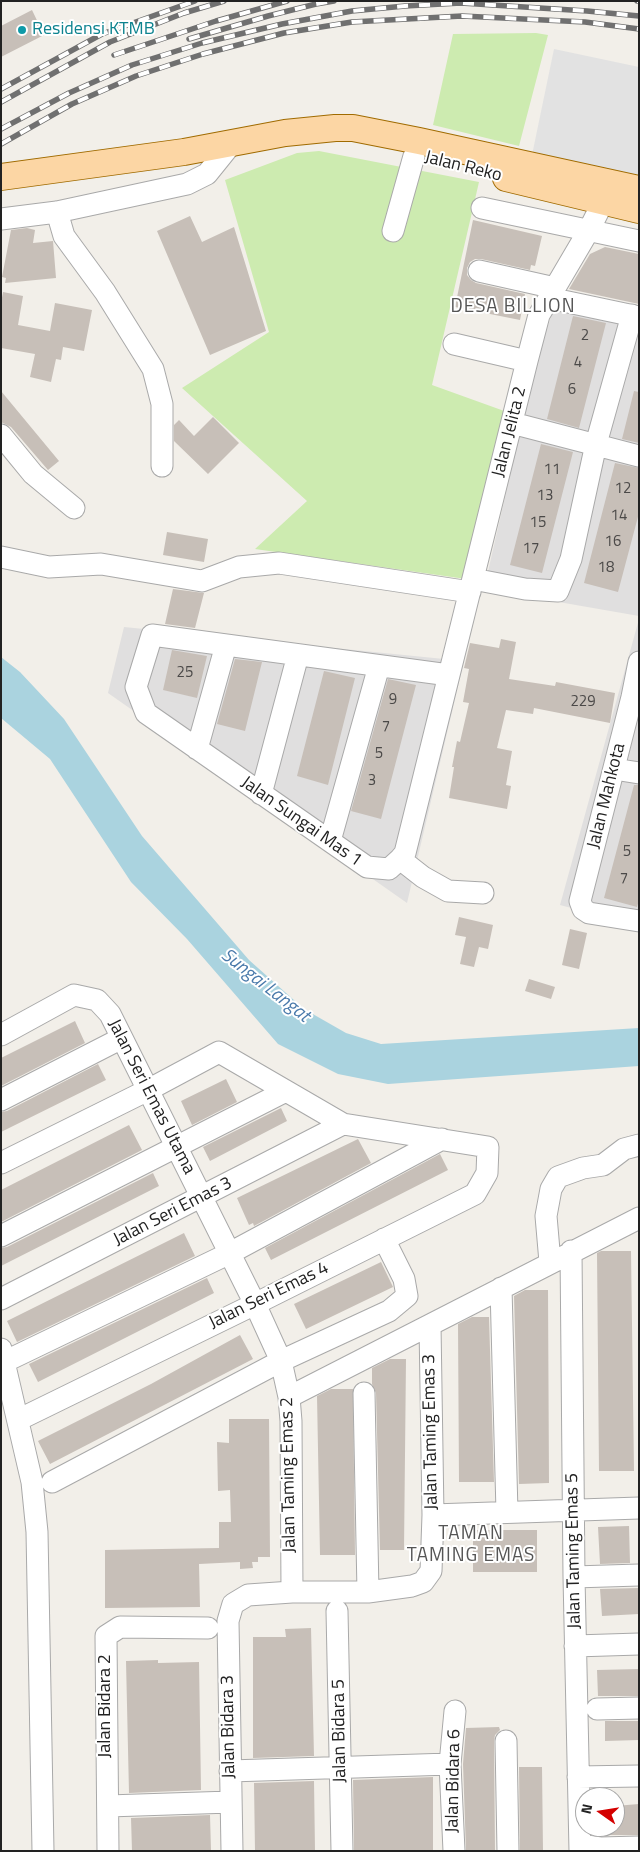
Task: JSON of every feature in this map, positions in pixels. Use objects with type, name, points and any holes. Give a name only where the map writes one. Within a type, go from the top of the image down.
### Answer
[{"type":"main road","name":"Jalan Reko","points":[[1,177],[184,152],[285,133],[353,128],[639,189]]},
{"type":"main road","name":"Jalan Reko","points":[[285,133],[384,148],[639,210]]},
{"type":"street","points":[[2,221],[57,212],[188,184],[207,174],[232,143]]},
{"type":"street","points":[[393,231],[414,156]]},
{"type":"street","name":"Jalan Jelita 2","points":[[450,675],[539,315],[589,230],[603,202]]},
{"type":"street","points":[[482,208],[639,240]]},
{"type":"street","points":[[57,212],[64,236],[105,292],[153,369],[162,404],[162,466]]},
{"type":"street","points":[[1,557],[49,567],[101,564],[202,581],[239,567],[279,563],[472,586],[558,591],[571,559],[596,444],[635,316],[479,271]]},
{"type":"street","points":[[454,344],[527,361]]},
{"type":"street","points":[[512,423],[639,456]]},
{"type":"street","points":[[1,435],[33,474],[74,508]]},
{"type":"street","name":"Jalan Sungai Mas 1","points":[[226,645],[152,635],[136,688],[146,713],[366,868],[389,869],[400,859]]},
{"type":"street","points":[[197,750],[226,645],[450,675],[405,853],[400,859],[423,877],[448,891],[483,893]]},
{"type":"street","points":[[261,794],[298,655]]},
{"type":"street","name":"Jalan Mahkota","points":[[639,662],[636,698],[614,769],[580,901],[583,909],[589,913],[639,921]]},
{"type":"street","points":[[330,841],[379,666]]},
{"type":"street","points":[[614,769],[639,773]]},
{"type":"street","name":"Jalan Seri Emas Utama","points":[[1,1035],[74,996],[98,1000],[110,1014],[256,1304]]},
{"type":"street","points":[[1,1100],[122,1038]]},
{"type":"street","points":[[1,1163],[148,1090],[219,1052],[343,1124],[442,1139]]},
{"type":"street","points":[[1,1236],[286,1091]]},
{"type":"street","name":"Jalan Seri Emas 3","points":[[1,1299],[343,1124]]},
{"type":"street","points":[[43,1851],[37,1532],[42,1482],[18,1420],[3,1356],[230,1253],[442,1139]]},
{"type":"street","name":"Jalan Seri Emas 4","points":[[18,1420],[256,1304],[475,1194],[487,1173],[488,1147],[442,1139]]},
{"type":"street","points":[[550,1262],[546,1216],[551,1189],[558,1177],[583,1168],[603,1165],[624,1149],[639,1145]]},
{"type":"street","points":[[289,1397],[571,1251],[639,1218]]},
{"type":"street","points":[[42,1482],[281,1361],[389,1311],[407,1296],[404,1279],[384,1239]]},
{"type":"street","name":"Jalan Taming Emas 5","points":[[571,1251],[575,1646],[580,1848]]},
{"type":"street","points":[[502,1288],[507,1512]]},
{"type":"street","name":"Jalan Taming Emas 2","points":[[256,1304],[281,1361],[289,1397],[291,1421],[292,1592]]},
{"type":"street","name":"Jalan Taming Emas 3","points":[[233,1604],[248,1595],[292,1592],[368,1592],[412,1586],[423,1582],[431,1571],[433,1515],[430,1325]]},
{"type":"street","points":[[364,1393],[368,1592]]},
{"type":"street","points":[[433,1515],[639,1508]]},
{"type":"street","points":[[574,1577],[639,1575]]},
{"type":"street","name":"Jalan Bidara 3","points":[[232,1851],[228,1621],[233,1604]]},
{"type":"street","name":"Jalan Bidara 5","points":[[337,1611],[342,1851]]},
{"type":"street","name":"Jalan Bidara 2","points":[[108,1851],[106,1636],[120,1627],[208,1628]]},
{"type":"street","points":[[575,1646],[639,1644]]},
{"type":"street","points":[[597,1709],[639,1708]]},
{"type":"street","name":"Jalan Bidara 6","points":[[454,1851],[450,1764],[455,1711]]},
{"type":"street","points":[[506,1741],[508,1851]]},
{"type":"street","points":[[230,1771],[450,1764]]},
{"type":"street","points":[[578,1777],[639,1776]]},
{"type":"street","points":[[108,1806],[231,1802]]},
{"type":"street","points":[[580,1848],[639,1847]]},
{"type":"shaded area","points":[[554,49],[639,67],[639,178],[532,155]]},
{"type":"shaded area","points":[[559,295],[639,311],[639,616],[484,589],[538,353]]},
{"type":"shaded area","points":[[639,619],[639,926],[560,905]]},
{"type":"shaded area","points":[[124,627],[464,661],[407,903],[108,693]]},
{"type":"green space","points":[[536,33],[548,35],[519,146],[433,125],[453,34]]},
{"type":"green space","points":[[319,151],[479,182],[432,385],[507,412],[466,579],[255,549],[307,501],[182,388],[269,332],[225,180],[297,153]]},
{"type":"water","name":"Sungai Langat","points":[[1,657],[20,672],[64,719],[142,836],[249,960],[304,1009],[346,1033],[381,1044],[639,1028],[639,1066],[388,1084],[338,1074],[278,1044],[187,939],[131,882],[50,759],[1,718]]},
{"type":"building","name":"Residensi KTMB","points":[[32,10],[44,35],[1,57],[1,26]]},
{"type":"building","points":[[190,216],[202,242],[234,227],[266,331],[210,355],[157,231]]},
{"type":"building","points":[[473,220],[542,236],[535,266],[531,265],[530,270],[481,259],[475,259],[470,262],[467,268],[467,275],[476,283],[525,294],[520,320],[455,307]]},
{"type":"building","points":[[27,228],[35,230],[33,243],[53,241],[56,278],[5,283],[6,278],[2,277],[11,230]]},
{"type":"building","points":[[605,247],[639,254],[639,304],[569,289],[590,254]]},
{"type":"building","points":[[3,292],[23,296],[18,325],[50,331],[55,303],[92,310],[84,351],[63,347],[61,360],[56,359],[51,382],[30,377],[35,354],[1,348],[1,303]]},
{"type":"building","points":[[573,316],[606,323],[579,428],[547,419]]},
{"type":"building","points":[[1,391],[59,461],[48,470],[11,427],[1,422]]},
{"type":"building","points":[[634,391],[639,392],[639,443],[622,439]]},
{"type":"building","points":[[213,417],[239,443],[208,474],[174,441],[174,425],[179,420],[194,436]]},
{"type":"building","points":[[541,444],[573,452],[542,573],[510,565]]},
{"type":"building","points":[[615,463],[639,468],[639,513],[618,592],[584,583]]},
{"type":"building","points":[[167,532],[208,539],[204,562],[163,555]]},
{"type":"building","points":[[173,589],[204,593],[195,628],[165,624]]},
{"type":"building","points":[[501,639],[516,642],[509,679],[555,686],[556,682],[615,693],[610,723],[534,708],[533,714],[506,710],[497,748],[512,751],[506,785],[511,786],[507,809],[449,798],[457,741],[460,742],[469,703],[463,702],[469,669],[464,668],[470,643],[499,648]]},
{"type":"building","points":[[172,650],[207,656],[197,698],[163,690]]},
{"type":"building","points":[[235,659],[262,662],[245,731],[217,724]]},
{"type":"building","points":[[324,671],[355,678],[328,785],[297,776]]},
{"type":"building","points":[[388,679],[416,685],[381,819],[351,811]]},
{"type":"building","points":[[634,785],[639,785],[639,900],[637,907],[604,898]]},
{"type":"building","points":[[459,917],[493,925],[488,949],[479,947],[474,967],[460,964],[466,937],[455,935]]},
{"type":"building","points":[[570,929],[587,933],[579,969],[562,965]]},
{"type":"building","points":[[529,979],[555,987],[551,999],[525,991]]},
{"type":"building","points":[[75,1021],[85,1043],[1,1086],[1,1058]]},
{"type":"building","points":[[98,1064],[106,1080],[1,1132],[1,1112],[7,1111]]},
{"type":"building","points":[[226,1079],[237,1102],[192,1125],[181,1101]]},
{"type":"building","points":[[281,1108],[287,1121],[210,1161],[203,1147]]},
{"type":"building","points":[[129,1125],[142,1150],[1,1222],[1,1190]]},
{"type":"building","points":[[358,1139],[371,1163],[254,1226],[253,1223],[249,1225],[237,1198]]},
{"type":"building","points":[[440,1154],[448,1170],[271,1260],[265,1248]]},
{"type":"building","points":[[153,1173],[159,1186],[1,1266],[1,1248],[7,1247]]},
{"type":"building","points":[[184,1233],[195,1256],[17,1342],[7,1321]]},
{"type":"building","points":[[601,1251],[631,1251],[634,1471],[599,1471],[597,1253]]},
{"type":"building","points":[[381,1262],[393,1287],[306,1329],[294,1304]]},
{"type":"building","points":[[207,1278],[214,1293],[38,1382],[29,1364]]},
{"type":"building","points":[[525,1290],[548,1290],[549,1483],[519,1484],[514,1296]]},
{"type":"building","points":[[472,1317],[489,1317],[494,1482],[459,1482],[458,1324]]},
{"type":"building","points":[[240,1335],[253,1359],[50,1464],[38,1441],[151,1384]]},
{"type":"building","points":[[390,1359],[406,1359],[404,1550],[380,1550],[376,1393],[372,1384],[372,1368]]},
{"type":"building","points":[[331,1389],[353,1389],[355,1555],[320,1555],[317,1396]]},
{"type":"building","points":[[229,1419],[269,1419],[270,1557],[258,1557],[258,1562],[252,1562],[253,1568],[240,1569],[240,1562],[199,1564],[200,1607],[105,1608],[105,1550],[219,1548],[219,1522],[231,1522],[230,1490],[218,1491],[217,1442],[229,1443]]},
{"type":"building","points":[[629,1526],[630,1563],[600,1564],[598,1527]]},
{"type":"building","points":[[473,1530],[537,1530],[537,1572],[473,1572]]},
{"type":"building","points":[[639,1588],[639,1614],[602,1616],[600,1589]]},
{"type":"building","points":[[311,1628],[314,1756],[253,1758],[253,1637],[286,1637],[285,1629]]},
{"type":"building","points":[[158,1660],[158,1663],[199,1662],[201,1790],[129,1793],[126,1661]]},
{"type":"building","points":[[639,1669],[639,1696],[598,1696],[597,1670]]},
{"type":"building","points":[[605,1721],[639,1721],[639,1740],[605,1741]]},
{"type":"building","points":[[499,1727],[500,1730],[495,1735],[494,1741],[495,1851],[466,1851],[463,1764],[466,1728]]},
{"type":"building","points":[[519,1767],[542,1767],[543,1851],[520,1851]]},
{"type":"building","points":[[433,1777],[433,1851],[354,1851],[353,1780]]},
{"type":"building","points":[[314,1781],[315,1851],[255,1851],[254,1783]]},
{"type":"building","points":[[639,1804],[639,1835],[625,1835],[625,1805]]},
{"type":"building","points":[[210,1815],[211,1851],[132,1851],[131,1818]]},
{"type":"railway","points":[[1,89],[102,34],[195,1]]},
{"type":"railway","points":[[1,102],[110,42],[184,13],[224,1]]},
{"type":"railway","points":[[114,55],[216,21],[287,1]]},
{"type":"railway","points":[[189,39],[268,16],[334,1]]},
{"type":"railway","points":[[1,129],[69,93],[132,65],[202,43],[282,24],[352,11],[461,3],[639,16]]},
{"type":"railway","points":[[1,144],[72,104],[136,76],[203,54],[284,33],[352,22],[462,16],[585,22],[639,29]]},
{"type":"place","name":"Residensi KTMB","points":[[22,30]]},
{"type":"district","name":"DESA BILLION","points":[[513,307]]},
{"type":"district","name":"TAMAN TAMING EMAS","points":[[471,1545]]}]
